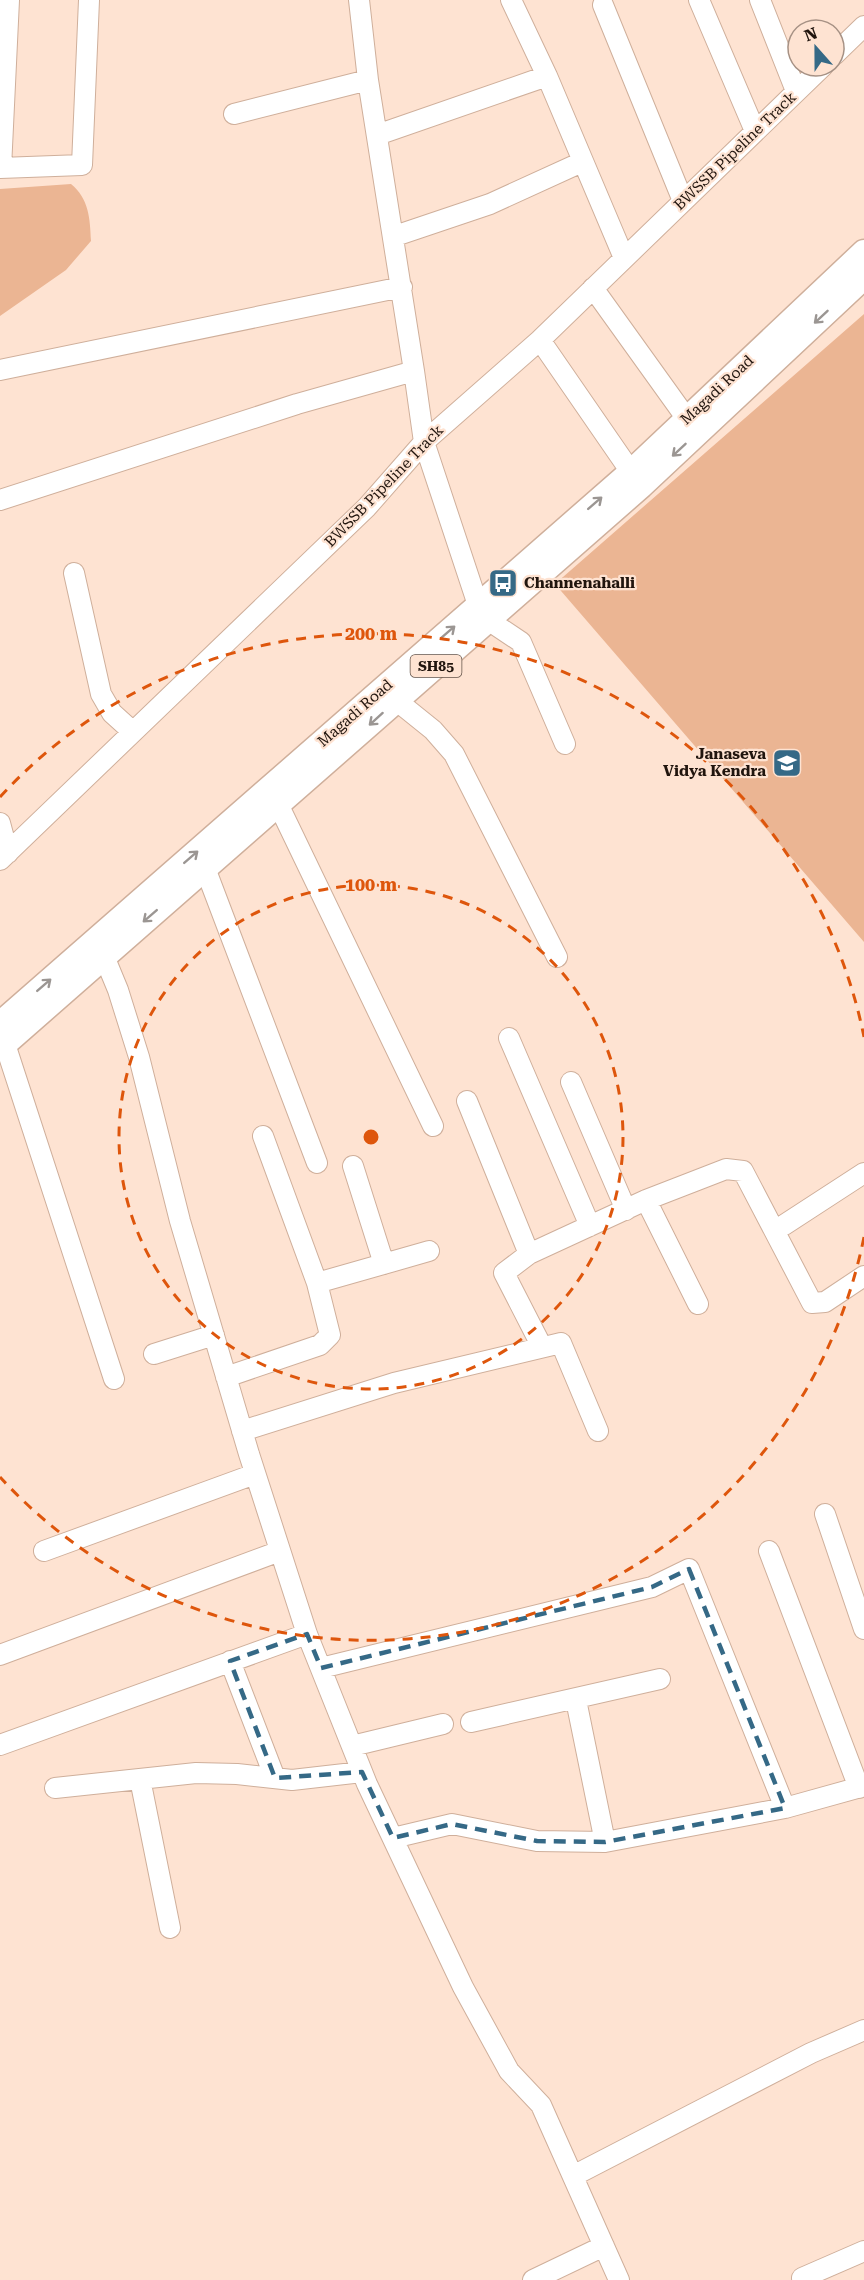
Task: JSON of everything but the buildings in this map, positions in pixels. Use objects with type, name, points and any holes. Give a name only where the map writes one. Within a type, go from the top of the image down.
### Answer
[{"type":"main road","name":"Magadi Road","points":[[101,948],[205,868],[279,806],[397,700],[483,613],[864,252]]},
{"type":"main road","name":"Magadi Road","points":[[2,1039],[101,948],[483,613],[641,486],[864,277]]},
{"type":"street","points":[[9,0],[0,168],[82,165],[89,0]]},
{"type":"street","points":[[359,0],[368,80],[395,236],[424,442],[483,613],[521,642],[565,744]]},
{"type":"street","points":[[511,0],[547,76],[624,258]]},
{"type":"street","points":[[699,0],[755,131]]},
{"type":"street","points":[[760,0],[796,91]]},
{"type":"street","points":[[603,4],[683,201]]},
{"type":"street","points":[[846,43],[864,26]]},
{"type":"street","points":[[377,135],[547,76]]},
{"type":"street","name":"BWSSB Pipeline Track","points":[[4,856],[367,507],[424,442],[540,340],[810,78]]},
{"type":"street","points":[[234,114],[368,80]]},
{"type":"street","points":[[395,236],[490,204],[582,162]]},
{"type":"street","points":[[0,370],[402,287]]},
{"type":"street","points":[[593,288],[687,419]]},
{"type":"street","points":[[540,340],[631,472]]},
{"type":"street","points":[[0,500],[297,404],[414,371]]},
{"type":"street","points":[[74,573],[101,694],[112,713],[133,732]]},
{"type":"street","points":[[397,700],[432,730],[454,754],[557,957]]},
{"type":"street","points":[[279,806],[433,1126]]},
{"type":"street","points":[[0,823],[4,856]]},
{"type":"street","points":[[205,868],[317,1163]]},
{"type":"street","points":[[101,948],[139,1057],[180,1221],[255,1474],[307,1634],[363,1772],[463,1987],[509,2071],[541,2105],[620,2280]]},
{"type":"street","points":[[509,1038],[590,1226]]},
{"type":"street","points":[[2,1039],[114,1379]]},
{"type":"street","points":[[571,1082],[626,1210]]},
{"type":"street","points":[[467,1101],[529,1254]]},
{"type":"street","points":[[226,1377],[320,1345],[330,1335],[317,1283],[263,1136]]},
{"type":"street","points":[[353,1166],[384,1264]]},
{"type":"street","points":[[542,1347],[504,1273],[529,1254],[646,1200],[726,1169],[737,1168],[743,1171],[812,1304],[825,1302],[864,1276]]},
{"type":"street","points":[[784,1225],[864,1173]]},
{"type":"street","points":[[646,1200],[698,1304]]},
{"type":"street","points":[[317,1283],[429,1251]]},
{"type":"street","points":[[154,1354],[214,1335]]},
{"type":"street","points":[[242,1431],[394,1383],[561,1343],[598,1431]]},
{"type":"street","points":[[44,1551],[255,1474]]},
{"type":"street","points":[[825,1514],[864,1629]]},
{"type":"street","points":[[0,1655],[280,1551]]},
{"type":"street","points":[[393,1838],[452,1824],[537,1841],[605,1842],[785,1808],[861,1787],[769,1551]]},
{"type":"street","points":[[321,1668],[652,1587],[689,1569],[785,1808]]},
{"type":"street","points":[[0,1745],[307,1634]]},
{"type":"street","points":[[230,1661],[275,1778]]},
{"type":"street","points":[[471,1722],[576,1700],[660,1679]]},
{"type":"street","points":[[576,1700],[605,1842]]},
{"type":"street","points":[[352,1746],[443,1724]]},
{"type":"street","points":[[55,1788],[196,1773],[292,1780],[363,1772]]},
{"type":"street","points":[[140,1779],[170,1928]]},
{"type":"street","points":[[573,2176],[811,2053],[864,2030]]},
{"type":"street","points":[[532,2280],[604,2246]]},
{"type":"street","points":[[802,2278],[864,2251]]},
{"type":"highlighted area","points":[[689,1569],[785,1808],[605,1842],[537,1841],[452,1824],[393,1838],[362,1772],[275,1778],[230,1661],[307,1634],[321,1668],[652,1587]]},
{"type":"shaded area","points":[[71,184],[85,203],[91,241],[66,270],[0,316],[0,189]]},
{"type":"shaded area","name":"Janaseva Vidya Kendra","points":[[864,314],[864,942],[555,584]]},
{"type":"place","name":"Channenahalli","points":[[503,583]]},
{"type":"place","name":"Janaseva Vidya Kendra","points":[[787,763]]}]
